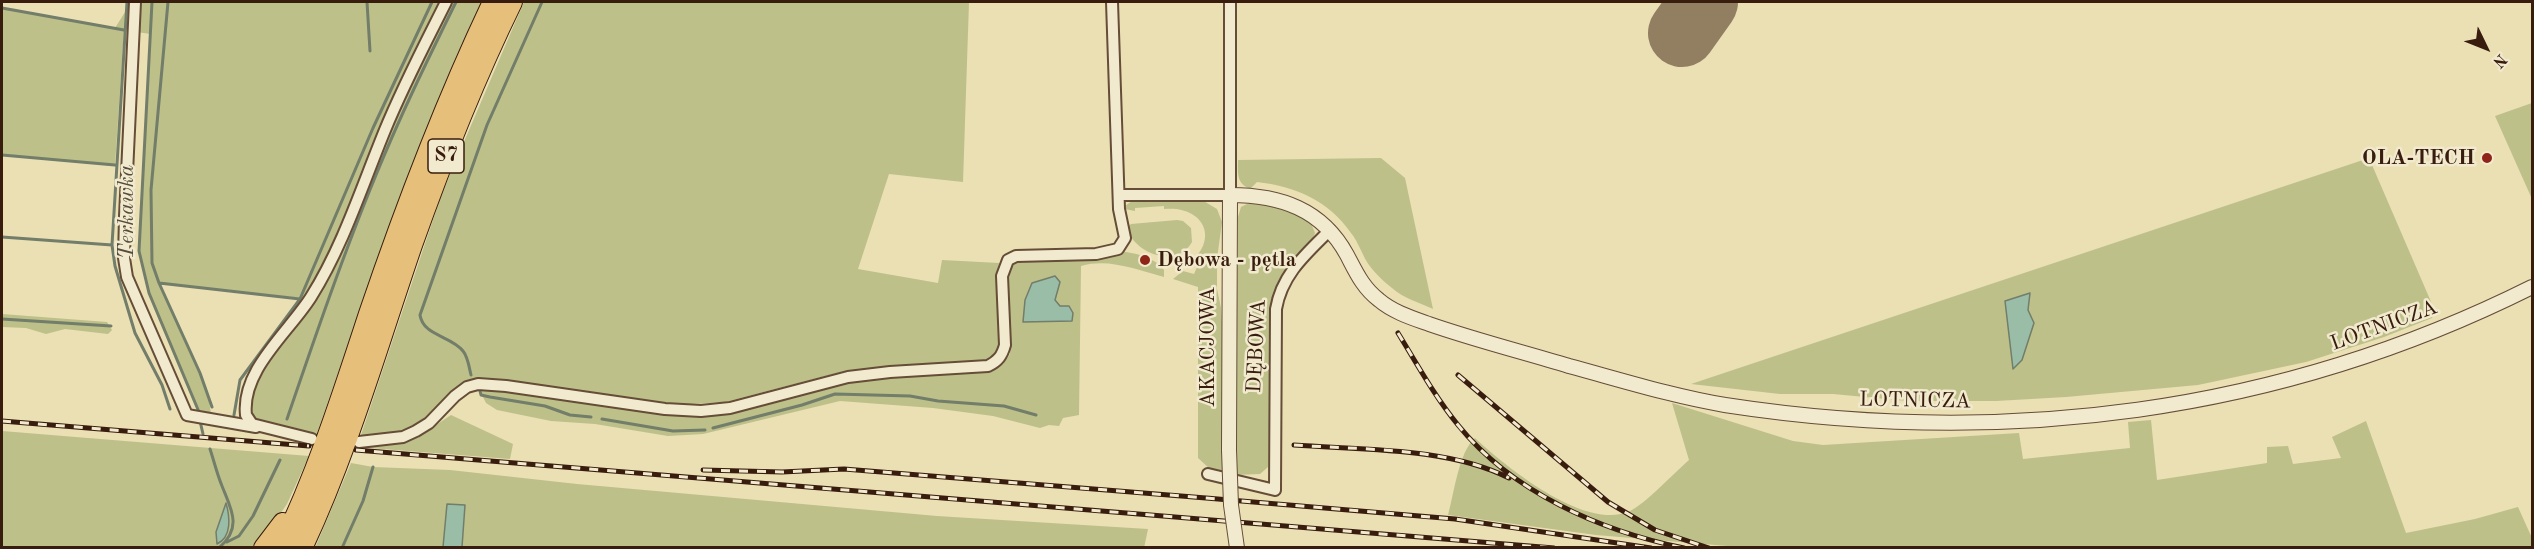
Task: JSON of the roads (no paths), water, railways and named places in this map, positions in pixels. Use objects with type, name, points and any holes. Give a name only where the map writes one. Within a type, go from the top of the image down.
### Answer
[{"type":"highway","name":"S7","points":[[281,548],[308,489],[335,419],[421,171],[492,2]]},
{"type":"highway","name":"S7","points":[[302,548],[345,446],[442,165],[512,2]]},
{"type":"highway","points":[[264,548],[308,489]]},
{"type":"street","points":[[135,2],[124,225],[124,258],[127,277],[186,415],[312,438]]},
{"type":"street","points":[[256,427],[249,422],[246,415],[248,390],[258,369],[302,312],[328,266],[386,127],[446,2]]},
{"type":"street","points":[[359,442],[402,437],[416,431],[429,423],[455,396],[467,387],[478,384],[665,409],[701,411],[730,408],[848,377],[988,366],[996,362],[1002,355],[1005,345],[1002,276],[1008,261],[1016,256],[1096,254],[1118,249],[1125,238],[1120,220],[1112,2]]},
{"type":"street","name":"AKACJOWA","points":[[1230,2],[1229,450],[1231,505],[1237,548]]},
{"type":"street","points":[[1119,195],[1268,197],[1288,202],[1312,214],[1330,230]]},
{"type":"street","name":"LOTNICZA","points":[[1330,230],[1357,276],[1378,300],[1392,309],[1431,325],[1678,395],[1765,411],[1854,420],[1925,423],[2025,422],[2096,416],[2201,400],[2292,378],[2375,353],[2463,319],[2532,287]]},
{"type":"street","name":"DĘBOWA","points":[[1208,474],[1275,490],[1276,309],[1279,294],[1294,266],[1330,230]]},
{"type":"waterway","points":[[127,2],[112,245],[115,266],[135,333],[162,385],[170,409]]},
{"type":"waterway","name":"Terkawka","points":[[152,2],[139,251],[149,293],[199,412]]},
{"type":"waterway","points":[[168,2],[151,190],[152,263],[200,373],[212,407]]},
{"type":"waterway","points":[[367,2],[370,51]]},
{"type":"waterway","points":[[234,415],[240,380],[300,299],[373,128],[432,2]]},
{"type":"waterway","points":[[287,419],[376,175],[404,109],[456,2]]},
{"type":"waterway","points":[[471,375],[463,351],[426,327],[420,315],[487,125],[542,2]]},
{"type":"waterway","points":[[2,8],[124,30]]},
{"type":"waterway","points":[[2,155],[115,165]]},
{"type":"waterway","points":[[2,237],[112,245]]},
{"type":"waterway","points":[[159,283],[300,299]]},
{"type":"waterway","points":[[2,319],[111,326]]},
{"type":"waterway","points":[[480,391],[481,395],[545,406],[570,415],[591,417]]},
{"type":"waterway","points":[[713,428],[835,394],[910,396],[938,401],[1004,406],[1036,415]]},
{"type":"waterway","points":[[602,419],[673,431],[705,430]]},
{"type":"waterway","name":"Terkawka","points":[[200,421],[203,434]]},
{"type":"waterway","name":"Terkawka","points":[[210,449],[233,518],[231,533],[219,548]]},
{"type":"waterway","points":[[227,542],[239,536],[253,516],[280,460]]},
{"type":"waterway","points":[[342,548],[363,501],[373,467]]},
{"type":"railway","points":[[1398,333],[1426,380],[1458,425],[1505,471],[1560,506],[1591,520],[1653,541],[1684,548]]},
{"type":"railway","points":[[1458,375],[1608,502],[1655,530],[1709,548]]},
{"type":"railway","points":[[2,421],[309,446]]},
{"type":"railway","points":[[1294,445],[1376,449],[1432,455],[1459,460],[1509,478]]},
{"type":"railway","points":[[356,450],[1554,548]]},
{"type":"railway","points":[[703,470],[782,472],[844,469],[1206,498],[1455,519],[1651,548]]},
{"type":"place","name":"OLA-TECH","points":[[2487,158]]},
{"type":"place","name":"Dębowa - pętla","points":[[1145,260]]}]
